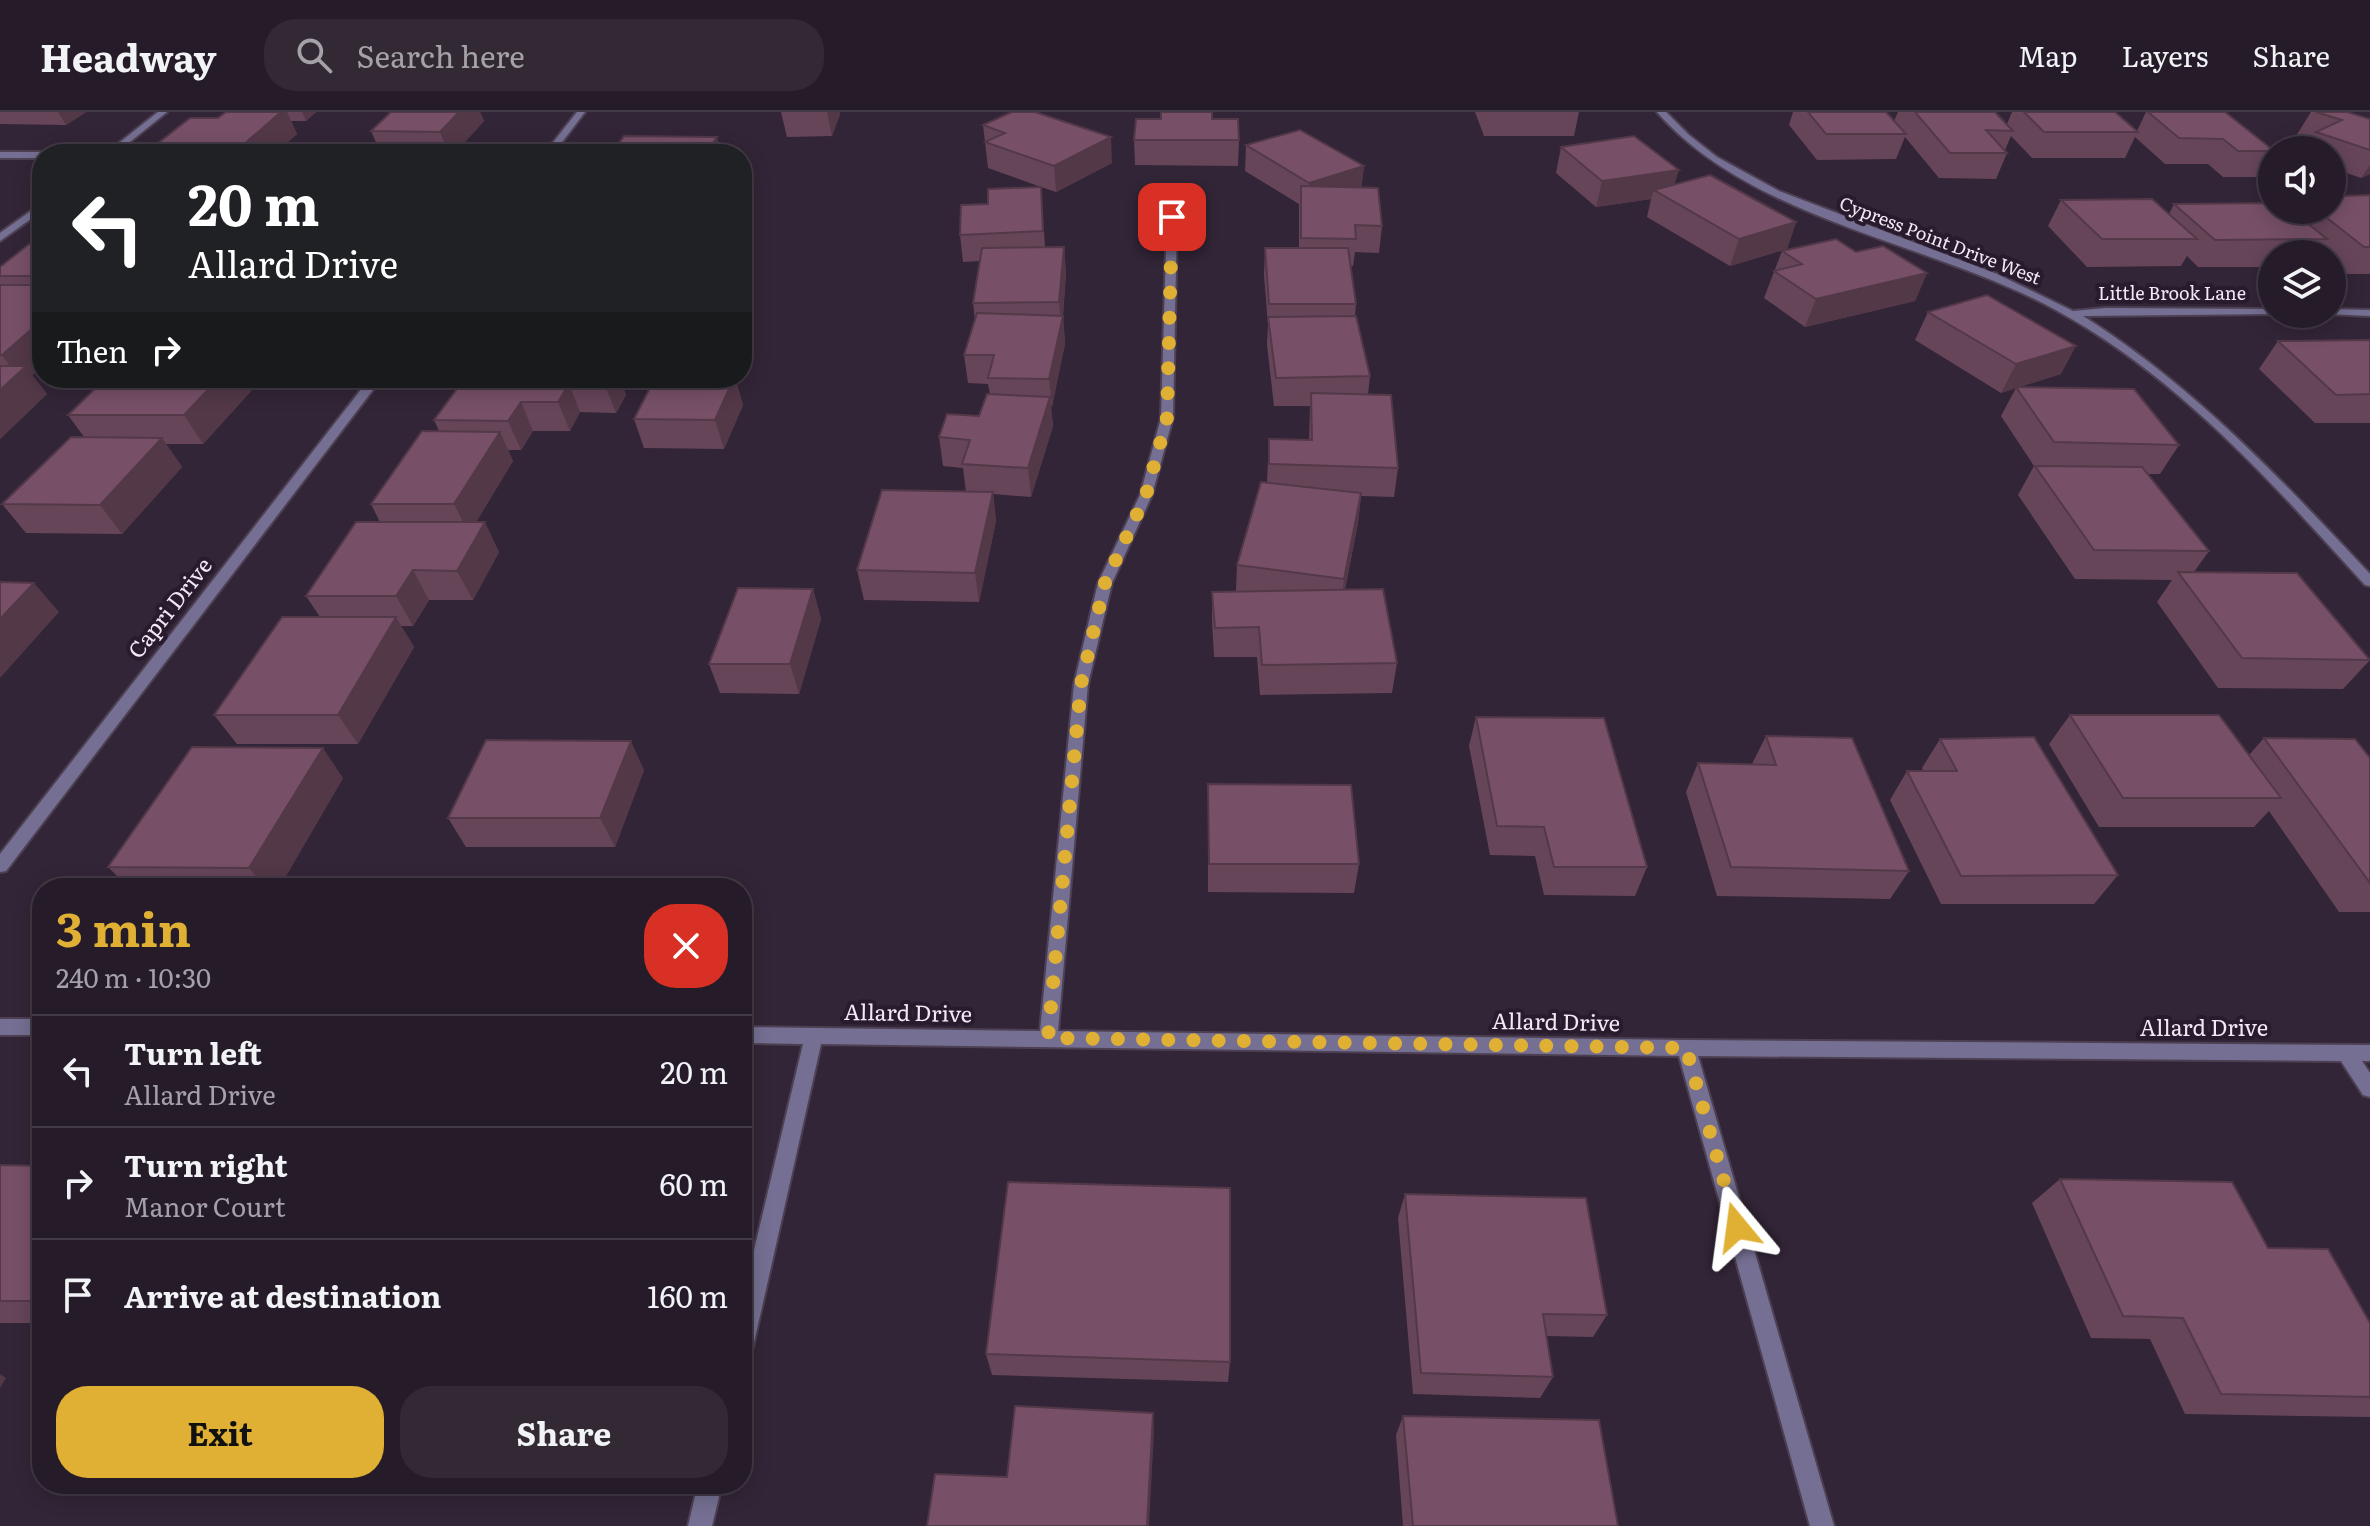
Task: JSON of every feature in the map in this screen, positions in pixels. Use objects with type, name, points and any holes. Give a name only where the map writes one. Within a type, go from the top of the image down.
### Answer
[{"type":"street","points":[[122,144],[163,112]]},
{"type":"street","points":[[556,144],[581,112]]},
{"type":"street","name":"Cypress Point Drive West","points":[[1661,112],[1675,128],[1706,152],[1774,193],[1822,215],[1909,244],[2008,283],[2073,314],[2142,357],[2189,395],[2247,451],[2370,582]]},
{"type":"street","points":[[0,155],[32,155]]},
{"type":"street","points":[[0,238],[32,214]]},
{"type":"street","points":[[1048,1038],[1081,684],[1105,583],[1146,495],[1167,418],[1172,217]]},
{"type":"street","name":"Little Brook Lane","points":[[2073,314],[2106,311],[2258,312]]},
{"type":"street","points":[[2346,312],[2370,313]]},
{"type":"street","name":"Capri Drive","points":[[0,866],[368,388]]},
{"type":"street","points":[[0,1027],[32,1027]]},
{"type":"street","name":"Allard Drive","points":[[752,1035],[1686,1048],[2370,1053]]},
{"type":"street","points":[[752,1304],[814,1036]]},
{"type":"street","points":[[1686,1048],[1822,1526]]},
{"type":"street","points":[[2347,1054],[2370,1089]]},
{"type":"street","points":[[700,1526],[708,1494]]},
{"type":"building","points":[[226,112],[281,112],[244,144],[157,144],[190,118],[218,118]]},
{"type":"building","points":[[391,112],[459,112],[440,132],[371,131]]},
{"type":"building","points":[[1012,112],[1035,112],[1111,137],[1054,166],[985,142],[1005,133],[983,125]]},
{"type":"building","points":[[1161,112],[1212,112],[1212,119],[1238,119],[1239,140],[1134,140],[1136,119],[1161,119]]},
{"type":"building","points":[[1808,112],[1886,112],[1906,134],[1826,134]]},
{"type":"building","points":[[1915,112],[1995,112],[2013,131],[1986,130],[2007,153],[1950,153]]},
{"type":"building","points":[[2024,112],[2115,112],[2138,132],[2044,132]]},
{"type":"building","points":[[2148,112],[2225,112],[2258,138],[2258,151],[2238,151],[2223,139],[2179,138]]},
{"type":"building","points":[[2316,112],[2347,112],[2370,119],[2370,150],[2346,142],[2346,136],[2316,132],[2342,120]]},
{"type":"building","points":[[1300,130],[1364,166],[1309,183],[1246,145]]},
{"type":"building","points":[[624,136],[717,137],[712,144],[618,144]]},
{"type":"building","points":[[1634,136],[1679,170],[1602,181],[1561,147]]},
{"type":"building","points":[[1710,175],[1796,222],[1739,239],[1654,190]]},
{"type":"building","points":[[1301,186],[1378,188],[1382,226],[1355,225],[1356,239],[1301,238]]},
{"type":"building","points":[[1041,187],[1043,231],[960,235],[961,205],[988,204],[988,189]]},
{"type":"building","points":[[2370,195],[2370,247],[2364,247],[2335,224],[2346,224],[2346,196]]},
{"type":"building","points":[[2152,199],[2197,239],[2102,239],[2061,200]]},
{"type":"building","points":[[2258,203],[2258,224],[2308,224],[2327,239],[2215,240],[2174,204]]},
{"type":"building","points":[[1836,239],[1856,252],[1883,246],[1927,273],[1816,299],[1774,271],[1802,264],[1782,251]]},
{"type":"building","points":[[32,242],[32,276],[0,276],[0,267]]},
{"type":"building","points":[[1064,247],[1059,302],[973,303],[982,248]]},
{"type":"building","points":[[1265,248],[1348,248],[1356,304],[1269,304]]},
{"type":"building","points":[[0,285],[32,285],[32,329],[0,355]]},
{"type":"building","points":[[1987,295],[2076,346],[2016,364],[1928,312]]},
{"type":"building","points":[[977,313],[1063,316],[1049,379],[988,378],[994,355],[964,355]]},
{"type":"building","points":[[1356,316],[1370,376],[1276,378],[1268,317]]},
{"type":"building","points":[[2370,340],[2370,394],[2336,395],[2278,341]]},
{"type":"building","points":[[0,366],[26,366],[0,390]]},
{"type":"building","points":[[2016,387],[2134,389],[2179,445],[2054,442]]},
{"type":"building","points":[[96,388],[210,388],[184,415],[68,415]]},
{"type":"building","points":[[458,388],[567,388],[558,402],[521,402],[508,421],[434,420]]},
{"type":"building","points":[[650,388],[729,388],[715,420],[634,419]]},
{"type":"building","points":[[1311,393],[1391,395],[1398,468],[1269,464],[1269,439],[1312,440]]},
{"type":"building","points":[[987,394],[1050,397],[1028,468],[962,464],[970,440],[939,437],[947,414],[979,416]]},
{"type":"building","points":[[422,431],[500,432],[454,504],[371,504]]},
{"type":"building","points":[[71,437],[162,438],[100,505],[2,504]]},
{"type":"building","points":[[2035,466],[2142,467],[2209,551],[2094,550]]},
{"type":"building","points":[[1261,482],[1361,493],[1344,579],[1237,565]]},
{"type":"building","points":[[882,490],[993,492],[975,573],[857,570]]},
{"type":"building","points":[[356,522],[485,522],[457,571],[413,570],[396,596],[306,596]]},
{"type":"building","points":[[2178,572],[2297,573],[2370,660],[2242,658]]},
{"type":"building","points":[[0,582],[34,583],[0,619]]},
{"type":"building","points":[[738,588],[813,589],[790,664],[709,664]]},
{"type":"building","points":[[1383,589],[1397,663],[1262,665],[1259,627],[1215,628],[1212,592]]},
{"type":"building","points":[[282,617],[396,617],[338,715],[214,715]]},
{"type":"building","points":[[2070,715],[2219,715],[2281,798],[2123,798]]},
{"type":"building","points":[[1476,717],[1604,718],[1647,867],[1554,867],[1544,827],[1497,826]]},
{"type":"building","points":[[1766,736],[1852,738],[1909,871],[1731,867],[1698,763],[1776,765]]},
{"type":"building","points":[[2034,737],[2118,875],[1961,876],[1907,771],[1957,771],[1940,739]]},
{"type":"building","points":[[2264,738],[2355,739],[2370,758],[2370,883]]},
{"type":"building","points":[[486,740],[631,741],[600,818],[448,818]]},
{"type":"building","points":[[192,747],[323,748],[249,868],[108,867]]},
{"type":"building","points":[[1208,784],[1351,785],[1359,864],[1209,864]]},
{"type":"building","points":[[0,1165],[32,1166],[32,1301],[0,1301]]},
{"type":"building","points":[[2060,1179],[2232,1182],[2268,1248],[2328,1249],[2370,1323],[2370,1397],[2221,1394],[2183,1318],[2123,1316]]},
{"type":"building","points":[[1008,1182],[1230,1188],[1230,1362],[986,1354]]},
{"type":"building","points":[[1405,1194],[1586,1198],[1607,1315],[1543,1314],[1553,1377],[1421,1373]]},
{"type":"building","points":[[1015,1406],[1153,1413],[1147,1526],[927,1526],[935,1474],[1007,1477]]},
{"type":"building","points":[[1403,1416],[1599,1420],[1618,1526],[1413,1526]]},
{"type":"route","points":[[1172,217],[1167,418],[1146,495],[1105,583],[1081,684],[1048,1038],[1686,1048],[1737,1227]]}]
